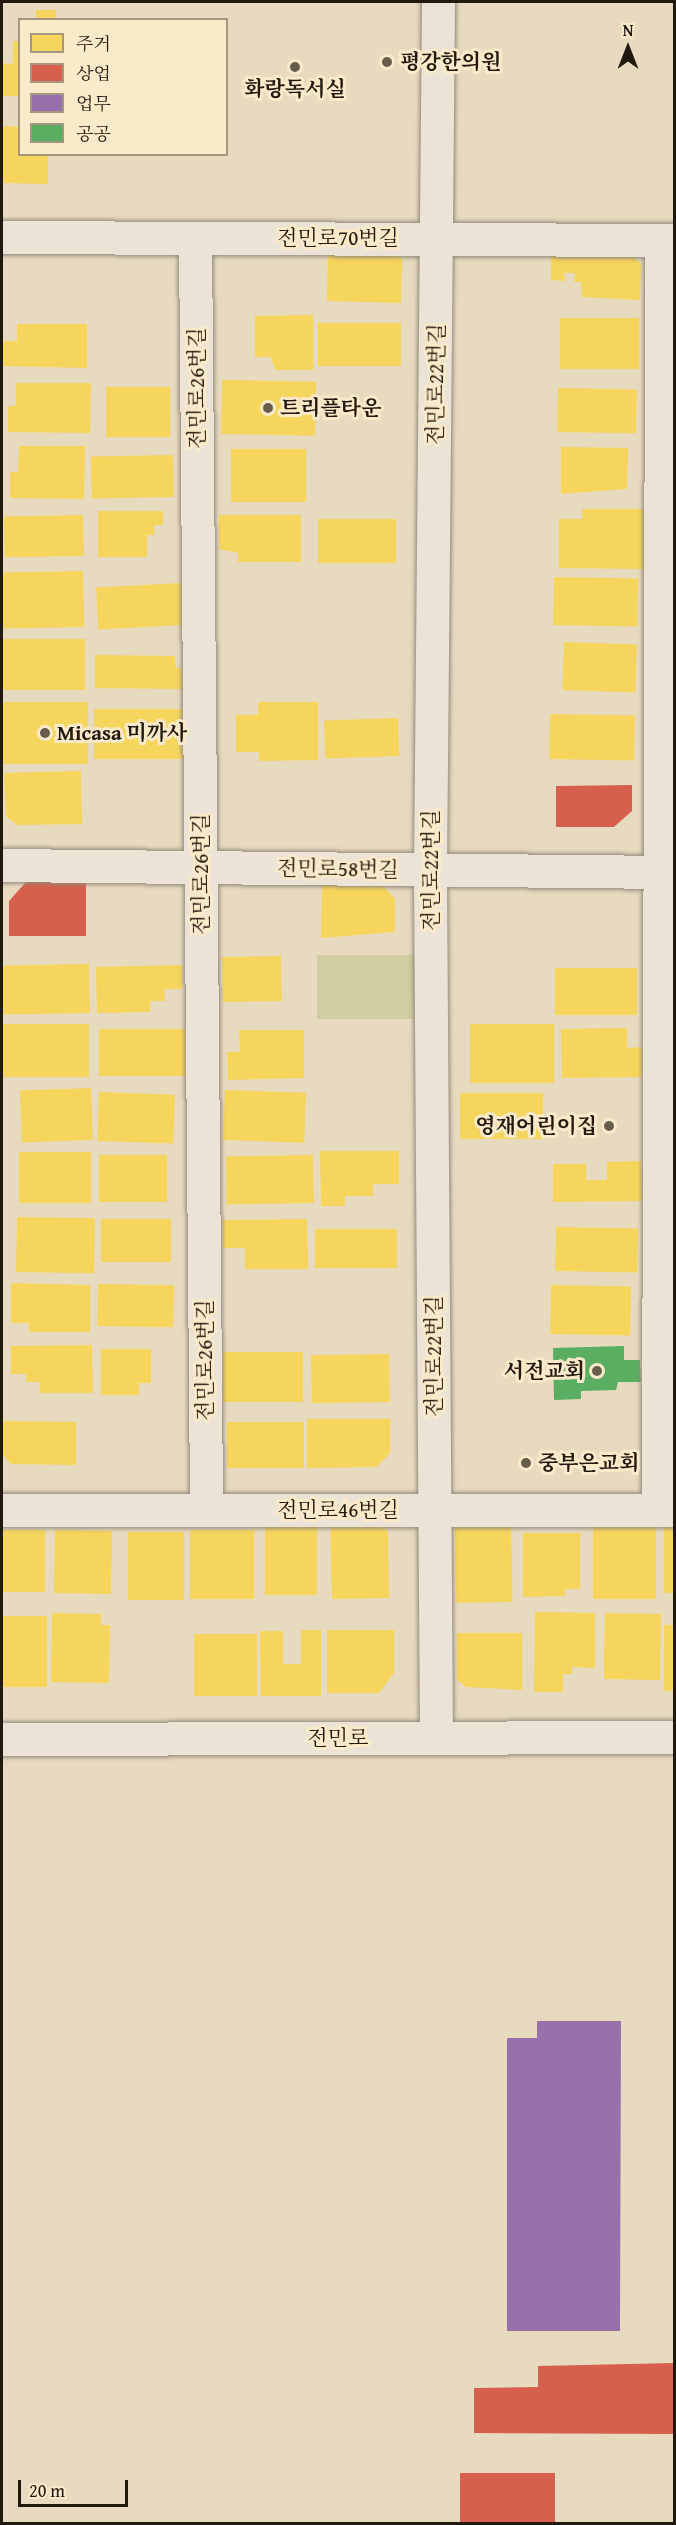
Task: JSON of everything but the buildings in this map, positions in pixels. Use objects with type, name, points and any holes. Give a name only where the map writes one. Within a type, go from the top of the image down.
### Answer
[{"type":"street","name":"전민로22번길","points":[[436,1738],[430,870],[438,2]]},
{"type":"street","name":"전민로70번길","points":[[2,237],[668,240]]},
{"type":"street","name":"전민로26번길","points":[[195,238],[206,1510]]},
{"type":"street","points":[[666,1510],[668,240]]},
{"type":"street","name":"전민로58번길","points":[[2,865],[667,872]]},
{"type":"street","name":"전민로46번길","points":[[2,1510],[666,1510]]},
{"type":"street","name":"전민로","points":[[2,1739],[675,1737]]},
{"type":"shaded area","points":[[317,955],[415,955],[415,1019],[317,1019]]},
{"type":"place","name":"평강한의원","points":[[387,62]]},
{"type":"place","name":"화랑독서실","points":[[295,67]]},
{"type":"place","name":"트리플타운","points":[[268,408]]},
{"type":"place","name":"Micasa 미까사","points":[[45,733]]},
{"type":"place","name":"영재어린이집","points":[[609,1126]]},
{"type":"place","name":"서전교회","points":[[597,1371]]},
{"type":"place","name":"중부은교회","points":[[526,1463]]}]
